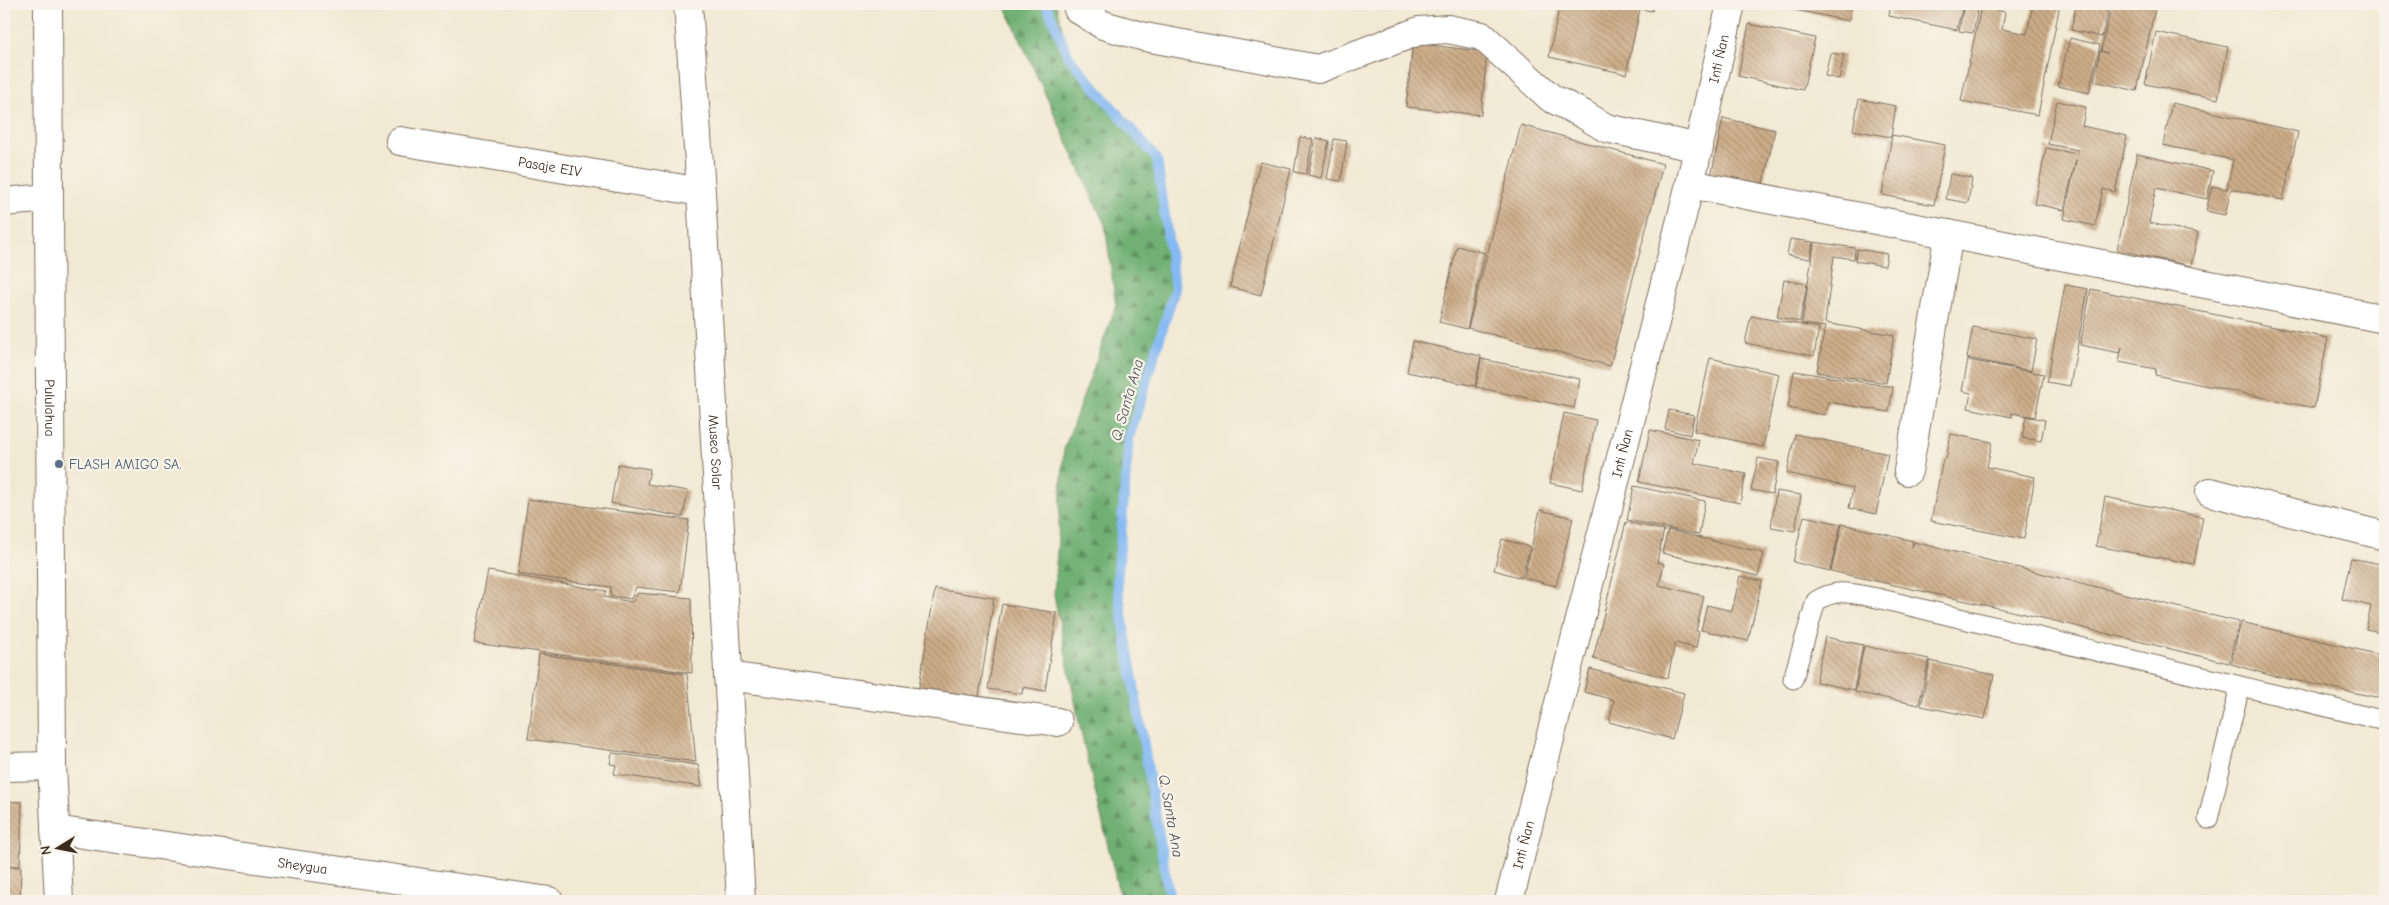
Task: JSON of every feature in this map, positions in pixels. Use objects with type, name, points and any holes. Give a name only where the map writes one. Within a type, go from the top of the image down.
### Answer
[{"type":"street","name":"Pululahua","points":[[48,4],[52,766],[58,901]]},
{"type":"street","name":"Museo Solar","points":[[688,4],[702,192],[741,901]]},
{"type":"street","points":[[1077,4],[1078,9],[1103,25],[1145,36],[1318,69],[1419,31],[1448,29],[1482,36],[1551,98],[1606,128],[1699,148]]},
{"type":"street","name":"Inti Ñan","points":[[1509,901],[1699,148],[1731,4]]},
{"type":"street","name":"Pasaje EIV","points":[[400,142],[702,192]]},
{"type":"street","points":[[1690,184],[2385,319]]},
{"type":"street","points":[[4,202],[48,198]]},
{"type":"street","points":[[1908,471],[1949,234]]},
{"type":"street","points":[[2210,492],[2385,536]]},
{"type":"street","points":[[728,676],[1058,722]]},
{"type":"street","points":[[4,767],[52,766]]},
{"type":"street","name":"Sheygua","points":[[55,830],[549,901]]},
{"type":"lane","points":[[1793,679],[1816,601],[1827,594],[1838,592],[1876,598],[2385,721]]},
{"type":"lane","points":[[2208,819],[2240,686]]},
{"type":"green space","points":[[1004,4],[1056,4],[1069,57],[1157,159],[1175,289],[1129,438],[1117,584],[1170,901],[1121,901],[1081,732],[1054,595],[1064,449],[1116,306],[1105,225]]},
{"type":"building","points":[[1560,4],[1654,4],[1652,11],[1640,9],[1626,74],[1549,57]]},
{"type":"building","points":[[1767,4],[1852,4],[1849,21]]},
{"type":"building","points":[[1891,4],[1963,4],[1957,30],[1889,16]]},
{"type":"building","points":[[1964,4],[1979,4],[1973,33],[1959,31]]},
{"type":"building","points":[[2033,4],[2060,4],[2038,115],[1961,101],[1981,7],[2005,12],[2002,29],[2027,34]]},
{"type":"building","points":[[2076,4],[2110,4],[2102,37],[2071,30]]},
{"type":"building","points":[[2112,4],[2156,4],[2137,91],[2094,81],[2100,51],[2108,53],[2101,51]]},
{"type":"building","points":[[1749,24],[1815,38],[1803,90],[1738,76]]},
{"type":"building","points":[[2156,32],[2228,47],[2218,99],[2145,84]]},
{"type":"building","points":[[2070,38],[2100,45],[2089,93],[2058,86]]},
{"type":"building","points":[[1413,43],[1487,52],[1481,115],[1406,107]]},
{"type":"building","points":[[1830,53],[1844,55],[1839,79],[1825,76]]},
{"type":"building","points":[[1859,99],[1896,106],[1891,137],[1853,130]]},
{"type":"building","points":[[2057,101],[2086,107],[2082,126],[2127,136],[2115,192],[2103,189],[2095,226],[2064,219],[2076,160],[2064,210],[2035,204],[2046,148],[2077,154],[2078,150],[2048,144]]},
{"type":"building","points":[[2172,103],[2298,132],[2283,200],[2231,189],[2225,215],[2206,211],[2212,186],[2227,189],[2233,160],[2163,145]]},
{"type":"building","points":[[1723,118],[1775,130],[1761,193],[1710,182]]},
{"type":"building","points":[[1521,125],[1663,164],[1610,366],[1468,328]]},
{"type":"building","points":[[1892,135],[1945,145],[1934,205],[1882,195]]},
{"type":"building","points":[[1300,137],[1313,139],[1306,174],[1294,172]]},
{"type":"building","points":[[1316,138],[1329,141],[1321,178],[1308,175]]},
{"type":"building","points":[[1334,139],[1347,141],[1341,181],[1327,179]]},
{"type":"building","points":[[2137,154],[2213,171],[2207,199],[2156,188],[2149,223],[2198,233],[2191,266],[2117,250]]},
{"type":"building","points":[[1260,162],[1291,169],[1261,295],[1230,287]]},
{"type":"building","points":[[1950,174],[1972,178],[1968,203],[1946,199]]},
{"type":"building","points":[[1790,239],[1813,242],[1810,259],[1787,255]]},
{"type":"building","points":[[1814,242],[1855,248],[1854,259],[1834,256],[1825,323],[1894,335],[1886,383],[1817,372],[1825,327],[1802,324]]},
{"type":"building","points":[[1457,246],[1485,253],[1467,329],[1439,322]]},
{"type":"building","points":[[1857,249],[1887,254],[1885,266],[1855,261]]},
{"type":"building","points":[[1784,280],[1807,284],[1800,322],[1777,317]]},
{"type":"building","points":[[2065,285],[2088,289],[2070,386],[2047,382]]},
{"type":"building","points":[[2091,289],[2328,338],[2314,408],[2155,375],[2156,369],[2119,362],[2122,347],[2120,353],[2080,345]]},
{"type":"building","points":[[1751,316],[1819,328],[1814,356],[1745,343]]},
{"type":"building","points":[[1973,327],[2037,339],[2031,371],[1967,358]]},
{"type":"building","points":[[1413,341],[1481,356],[1475,386],[1407,372]]},
{"type":"building","points":[[1710,358],[1779,374],[1763,447],[1694,431]]},
{"type":"building","points":[[1481,359],[1580,379],[1574,408],[1476,387]]},
{"type":"building","points":[[1968,360],[2044,374],[2035,417],[2012,413],[2012,417],[1968,408],[1971,393],[1962,391]]},
{"type":"building","points":[[1794,371],[1893,387],[1889,412],[1828,402],[1825,415],[1788,408]]},
{"type":"building","points":[[1669,410],[1694,415],[1690,435],[1665,429]]},
{"type":"building","points":[[1564,413],[1596,420],[1582,490],[1550,483]]},
{"type":"building","points":[[2026,416],[2045,420],[2041,441],[2022,438]]},
{"type":"building","points":[[1650,430],[1699,440],[1694,463],[1746,474],[1740,503],[1639,482]]},
{"type":"building","points":[[1795,434],[1888,454],[1876,514],[1849,508],[1853,488],[1787,473]]},
{"type":"building","points":[[1951,434],[1992,442],[1987,467],[2035,477],[2024,539],[1931,521],[1943,459],[1946,459]]},
{"type":"building","points":[[1758,458],[1779,462],[1772,494],[1751,490]]},
{"type":"building","points":[[618,464],[650,469],[647,484],[688,491],[683,517],[611,503]]},
{"type":"building","points":[[1634,486],[1705,501],[1699,535],[1627,520]]},
{"type":"building","points":[[1776,491],[1801,495],[1795,531],[1771,527]]},
{"type":"building","points":[[2105,497],[2203,517],[2194,564],[2096,546]]},
{"type":"building","points":[[528,499],[689,520],[680,592],[636,587],[631,599],[610,596],[611,587],[518,574]]},
{"type":"building","points":[[1540,510],[1573,518],[1556,586],[1524,578]]},
{"type":"building","points":[[1804,516],[1841,524],[1830,571],[1793,562]]},
{"type":"building","points":[[1626,522],[1664,530],[1657,562],[1664,564],[1659,585],[1704,596],[1696,631],[1699,632],[1696,648],[1675,643],[1668,678],[1593,659]]},
{"type":"building","points":[[1842,524],[1913,541],[1912,547],[1914,542],[2239,622],[2229,663],[2034,616],[1831,571]]},
{"type":"building","points":[[1668,530],[1764,553],[1758,576],[1662,553]]},
{"type":"building","points":[[1502,539],[1530,547],[1522,578],[1494,570]]},
{"type":"building","points":[[2351,558],[2385,565],[2385,633],[2366,629],[2371,606],[2342,599]]},
{"type":"building","points":[[488,571],[606,591],[604,597],[632,602],[638,593],[691,598],[692,673],[474,643]]},
{"type":"building","points":[[1740,576],[1762,581],[1748,641],[1701,630],[1707,605],[1732,611]]},
{"type":"building","points":[[935,589],[994,598],[978,703],[918,693]]},
{"type":"building","points":[[1002,604],[1057,613],[1045,691],[1023,687],[1022,694],[988,689]]},
{"type":"building","points":[[2241,622],[2385,656],[2385,699],[2269,675],[2231,664]]},
{"type":"building","points":[[1825,637],[1863,645],[1854,690],[1816,682]]},
{"type":"building","points":[[1864,646],[1929,659],[1919,705],[1855,692]]},
{"type":"building","points":[[539,654],[687,674],[696,762],[528,739]]},
{"type":"building","points":[[1930,661],[1994,675],[1985,719],[1921,706]]},
{"type":"building","points":[[1590,669],[1684,693],[1672,739],[1609,722],[1614,700],[1584,692]]},
{"type":"building","points":[[612,753],[698,765],[702,787],[614,774],[616,765],[610,764]]},
{"type":"building","points":[[4,801],[22,802],[20,866],[4,865]]},
{"type":"building","points":[[4,867],[21,867],[20,901],[4,901]]},
{"type":"waterway","name":"Q. Santa Ana","points":[[1046,4],[1069,57],[1157,159],[1175,289],[1129,438],[1117,584],[1170,901]]},
{"type":"place","name":"FLASH AMIGO SA.","points":[[59,464]]}]
